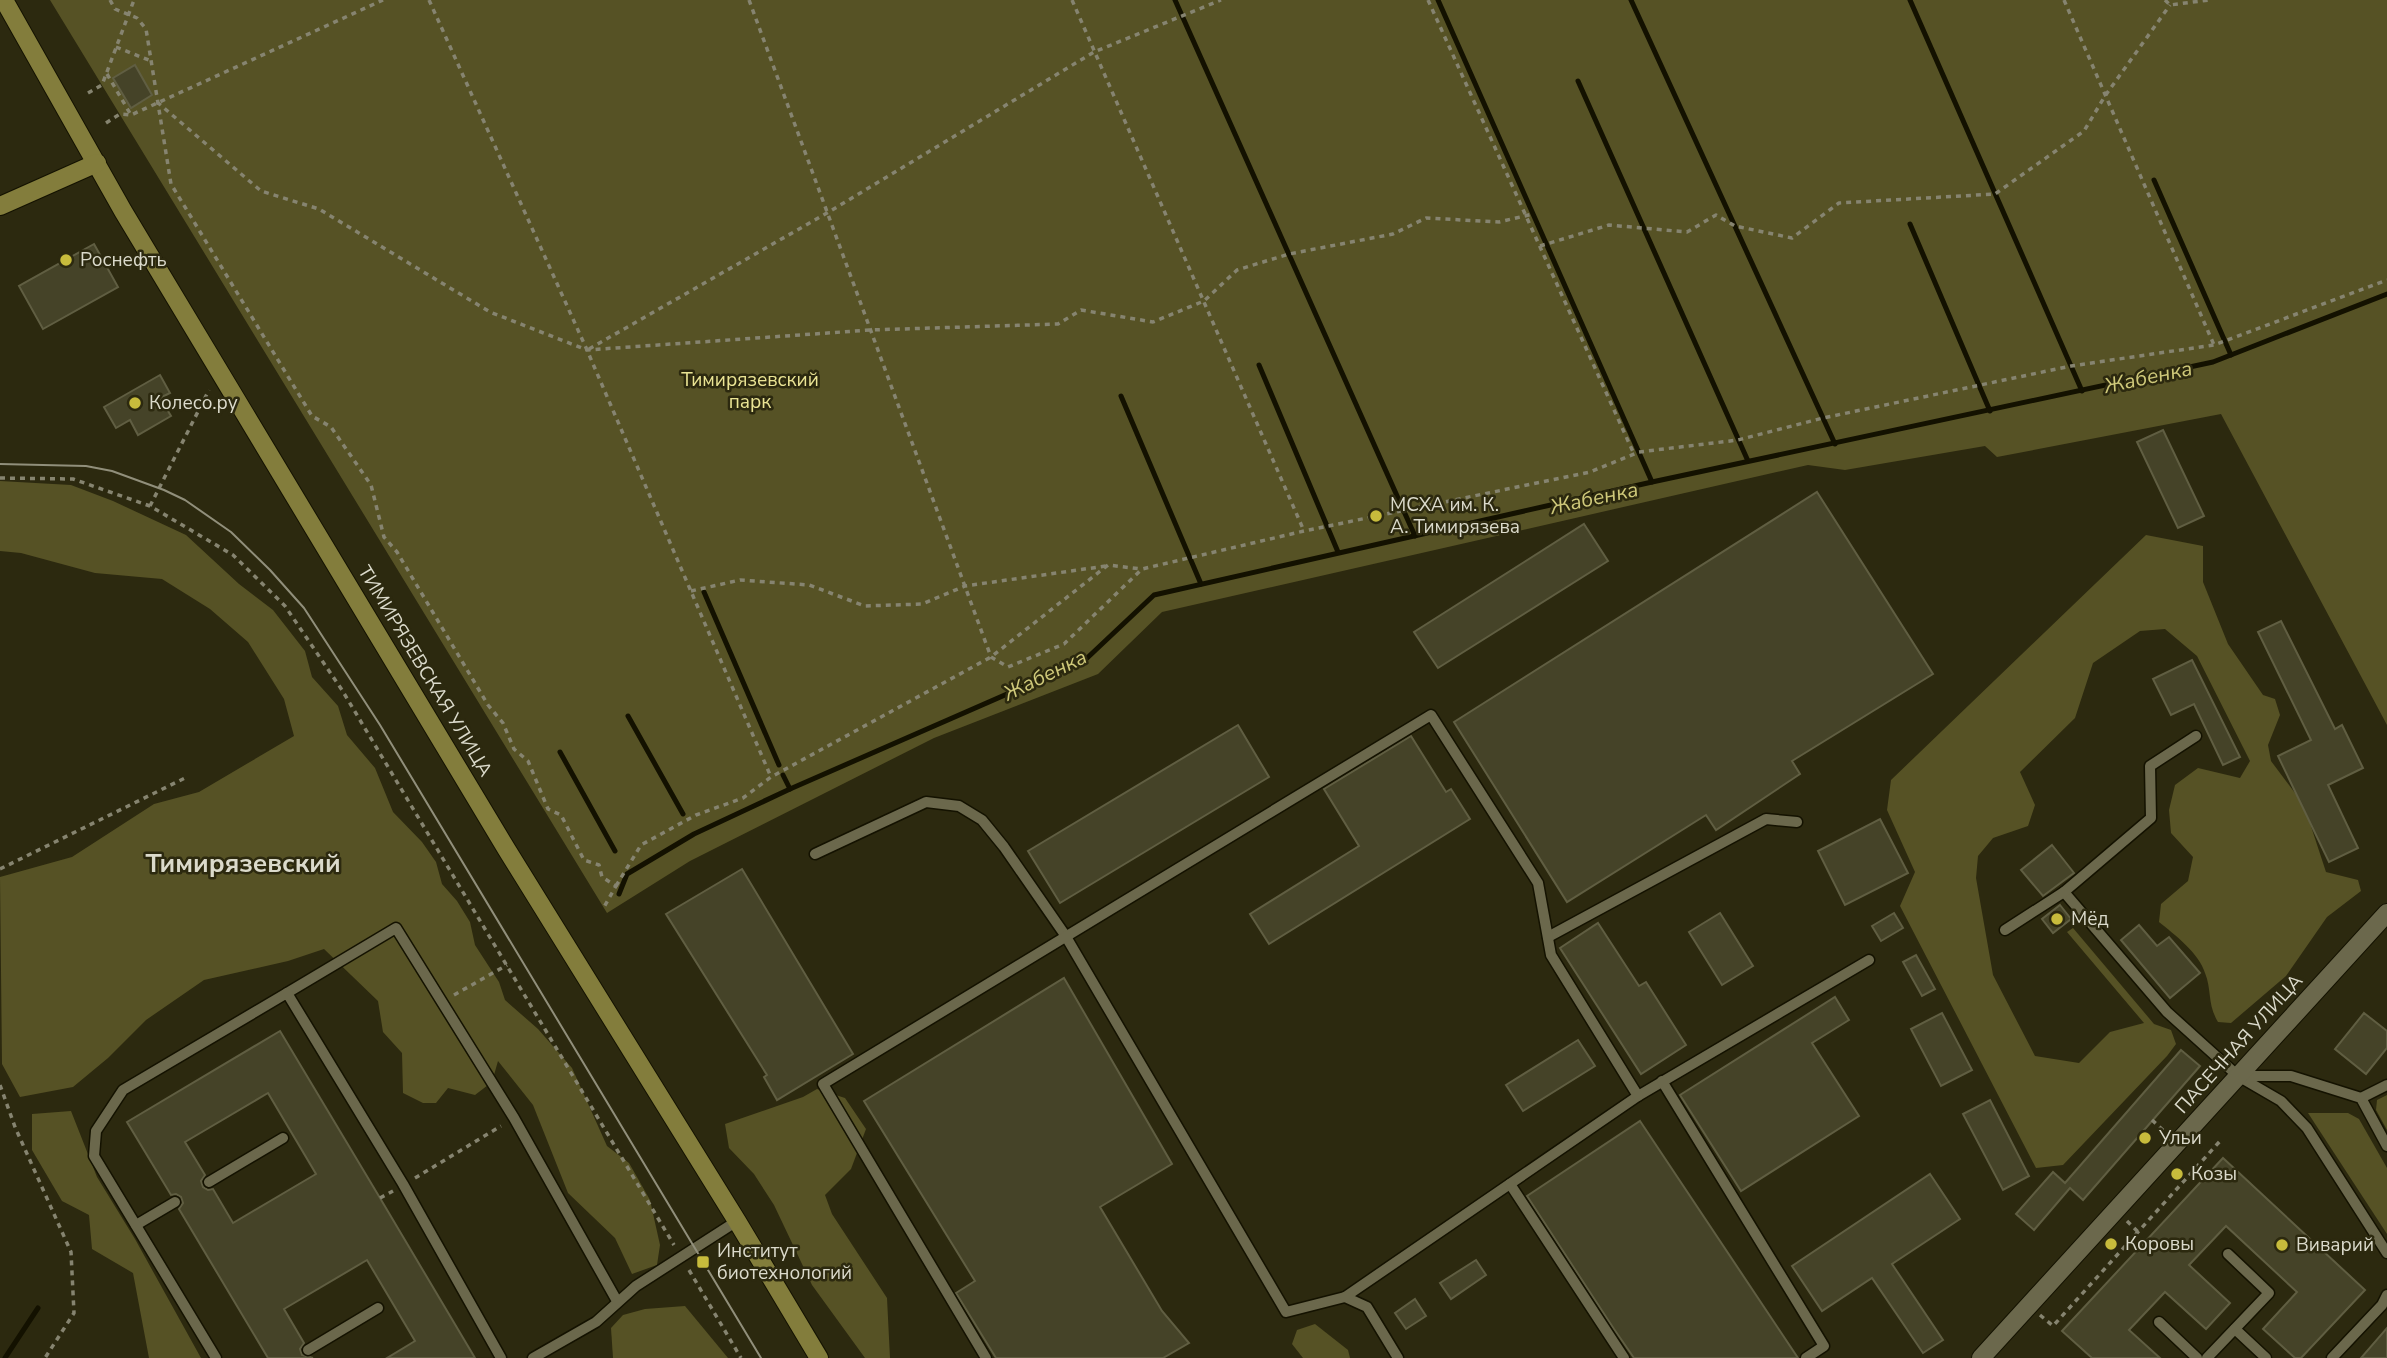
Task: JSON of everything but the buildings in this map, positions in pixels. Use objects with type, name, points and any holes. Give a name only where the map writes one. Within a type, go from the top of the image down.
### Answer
[{"type":"main road","name":"ТИМИРЯЗЕВСКАЯ УЛИЦА","points":[[2,0],[219,370],[507,850],[737,1220],[819,1358]]},
{"type":"main road","points":[[0,206],[97,163]]},
{"type":"street","name":"ПАСЕЧНАЯ УЛИЦА","points":[[1981,1358],[2387,913]]},
{"type":"lane","points":[[986,1358],[823,1084],[1431,715],[1538,883],[1551,956],[1639,1096]]},
{"type":"lane","points":[[2005,930],[2064,892],[2151,818],[2150,766],[2196,736]]},
{"type":"lane","points":[[815,854],[926,802],[959,806],[982,820],[1065,935],[1286,1311],[1345,1297],[1662,1081],[1868,960]]},
{"type":"lane","points":[[1548,937],[1766,819],[1797,822]]},
{"type":"lane","points":[[2064,892],[2167,1012],[2238,1076],[2281,1101],[2307,1128],[2387,1252]]},
{"type":"lane","points":[[216,1358],[94,1156],[96,1131],[122,1090],[396,928],[514,1118],[617,1301]]},
{"type":"lane","points":[[287,993],[403,1184],[501,1358]]},
{"type":"lane","points":[[2238,1076],[2291,1076],[2361,1098],[2387,1085]]},
{"type":"lane","points":[[1662,1081],[1824,1346],[1806,1358]]},
{"type":"lane","points":[[2361,1098],[2387,1146]]},
{"type":"lane","points":[[209,1182],[283,1138]]},
{"type":"lane","points":[[1510,1184],[1625,1358]]},
{"type":"lane","points":[[136,1225],[175,1202]]},
{"type":"lane","points":[[533,1358],[596,1322],[617,1301],[737,1220]]},
{"type":"lane","points":[[2207,1358],[2269,1293],[2228,1254]]},
{"type":"lane","points":[[2332,1358],[2382,1305],[2387,1295]]},
{"type":"lane","points":[[1345,1297],[1367,1307],[1398,1358]]},
{"type":"lane","points":[[308,1350],[378,1308]]},
{"type":"lane","points":[[2159,1322],[2197,1358]]},
{"type":"lane","points":[[2235,1329],[2266,1358]]},
{"type":"path","points":[[110,0],[115,9],[137,18],[146,29],[171,184],[312,416],[331,427],[371,485],[384,537],[397,552],[488,705],[503,723],[514,749],[528,761],[548,809],[561,816],[584,860],[599,865],[602,877],[616,886]]},
{"type":"path","points":[[88,93],[102,85],[134,0]]},
{"type":"path","points":[[106,123],[120,114],[131,115],[383,0]]},
{"type":"path","points":[[429,0],[587,350],[771,777]]},
{"type":"path","points":[[749,0],[991,657],[1008,667],[1064,644],[1142,569]]},
{"type":"path","points":[[1072,0],[1304,531]]},
{"type":"path","points":[[587,350],[827,213],[1094,52],[1221,0]]},
{"type":"path","points":[[1428,0],[1634,454]]},
{"type":"path","points":[[2064,0],[2214,345]]},
{"type":"path","points":[[2165,0],[2171,5]]},
{"type":"path","points":[[1539,246],[1609,225],[1687,232],[1716,215],[1735,226],[1792,238],[1839,203],[1995,194],[2084,131],[2105,96],[2171,5],[2209,0]]},
{"type":"path","points":[[116,47],[151,61]]},
{"type":"path","points":[[106,74],[131,115]]},
{"type":"path","points":[[157,102],[261,191],[319,209],[490,312],[587,350],[870,330],[1058,324],[1081,310],[1153,322],[1204,301],[1237,270],[1289,254],[1393,233],[1426,218],[1499,222],[1533,214]]},
{"type":"path","points":[[691,591],[740,580],[809,585],[865,606],[922,604],[965,586],[1108,565],[1142,569],[1304,531],[1590,472],[1634,454],[1738,440],[1824,418],[2071,366],[2214,345],[2387,280]]},
{"type":"path","points":[[150,506],[219,370]]},
{"type":"path","points":[[0,478],[73,479],[150,506],[233,555],[285,606],[342,690],[741,1358]]},
{"type":"path","points":[[604,907],[641,845],[696,815],[743,798],[771,777],[991,657],[1108,565]]},
{"type":"path","points":[[0,869],[185,778]]},
{"type":"path","points":[[442,1002],[507,965]]},
{"type":"path","points":[[0,1086],[15,1127],[71,1252],[74,1313],[45,1358]]},
{"type":"path","points":[[380,1198],[514,1118]]},
{"type":"path","points":[[2029,1305],[2053,1326],[2221,1140]]},
{"type":"green space","name":"Тимирязевский парк","points":[[50,0],[2387,0],[2387,725],[2221,414],[1997,457],[1985,446],[1845,470],[1808,465],[1162,612],[1098,674],[934,738],[690,861],[607,913]]},
{"type":"green space","points":[[0,481],[71,485],[186,535],[239,584],[273,610],[305,651],[312,677],[338,706],[347,735],[375,768],[393,812],[422,842],[436,862],[442,884],[470,922],[475,945],[499,982],[505,1000],[538,1029],[572,1068],[607,1146],[629,1163],[650,1200],[660,1245],[657,1265],[632,1274],[615,1238],[568,1193],[533,1105],[498,1061],[492,1082],[475,1095],[448,1088],[436,1103],[423,1103],[403,1093],[402,1053],[383,1032],[378,1001],[324,949],[288,961],[204,980],[146,1020],[108,1058],[73,1087],[20,1097],[2,1064],[0,877],[72,857],[154,804],[199,792],[294,736],[284,699],[248,642],[210,609],[162,579],[95,573],[21,553],[0,551]]},
{"type":"green space","points":[[2146,535],[2203,546],[2203,582],[2228,644],[2263,695],[2275,699],[2280,715],[2268,745],[2271,761],[2304,805],[2326,872],[2358,880],[2361,891],[2327,917],[2286,976],[2231,1023],[2218,1022],[2212,1009],[2207,979],[2198,958],[2159,922],[2161,904],[2188,881],[2193,857],[2171,833],[2169,810],[2175,785],[2198,768],[2240,778],[2250,761],[2197,656],[2165,629],[2140,631],[2093,663],[2075,718],[2020,772],[2035,805],[2028,826],[1993,838],[1978,856],[1976,878],[1993,975],[2035,1056],[2079,1063],[2110,1032],[2144,1023],[2067,932],[2073,928],[2154,1024],[2171,1030],[2176,1044],[2063,1165],[2036,1168],[1900,906],[1915,872],[1887,810],[1891,780]]},
{"type":"green space","points":[[817,1089],[845,1098],[866,1129],[851,1169],[825,1195],[832,1214],[887,1298],[890,1358],[865,1358],[812,1285],[774,1205],[754,1174],[729,1148],[725,1124],[803,1097]]},
{"type":"green space","points":[[2387,1095],[2387,1130],[2376,1110],[2377,1100]]},
{"type":"green space","points":[[71,1111],[97,1177],[201,1358],[149,1358],[133,1273],[92,1249],[89,1215],[62,1201],[32,1150],[32,1114]]},
{"type":"green space","points":[[2308,1113],[2348,1113],[2359,1119],[2387,1168],[2387,1234]]},
{"type":"green space","points":[[685,1306],[728,1358],[613,1358],[611,1328],[623,1315],[645,1309]]},
{"type":"green space","points":[[1315,1324],[1348,1350],[1350,1358],[1303,1358],[1292,1344],[1297,1330]]},
{"type":"waterway","points":[[1175,0],[1415,536]]},
{"type":"waterway","points":[[1438,0],[1652,482]]},
{"type":"waterway","points":[[1631,0],[1835,444]]},
{"type":"waterway","points":[[1910,0],[2082,391]]},
{"type":"waterway","points":[[1578,81],[1748,461]]},
{"type":"waterway","points":[[2154,180],[2231,355]]},
{"type":"waterway","points":[[1910,224],[1990,411]]},
{"type":"waterway","name":"Жабенка","points":[[619,894],[627,874],[694,834],[1085,660],[1154,595],[1652,482],[2213,362],[2387,294]]},
{"type":"waterway","points":[[1259,365],[1338,552]]},
{"type":"waterway","points":[[1121,396],[1201,584]]},
{"type":"waterway","points":[[704,592],[779,765]]},
{"type":"waterway","points":[[628,716],[683,814]]},
{"type":"waterway","points":[[560,752],[615,851]]},
{"type":"waterway","points":[[783,775],[790,789]]},
{"type":"waterway","points":[[5,1358],[38,1308]]},
{"type":"tram line","points":[[0,464],[86,466],[112,471],[164,490],[185,500],[231,532],[304,608],[380,725],[761,1358]]},
{"type":"place","name":"Роснефть","points":[[66,260]]},
{"type":"place","name":"Колесо.ру","points":[[135,403]]},
{"type":"place","name":"МСХА им. К. А. Тимирязева","points":[[1376,516]]},
{"type":"place","name":"Мёд","points":[[2057,919]]},
{"type":"place","name":"Ульи","points":[[2145,1138]]},
{"type":"place","name":"Козы","points":[[2177,1174]]},
{"type":"place","name":"Коровы","points":[[2111,1244]]},
{"type":"place","name":"Виварий","points":[[2282,1245]]},
{"type":"place","name":"Институт биотехнологий","points":[[703,1262]]},
{"type":"district","name":"Тимирязевский","points":[[243,863]]}]
